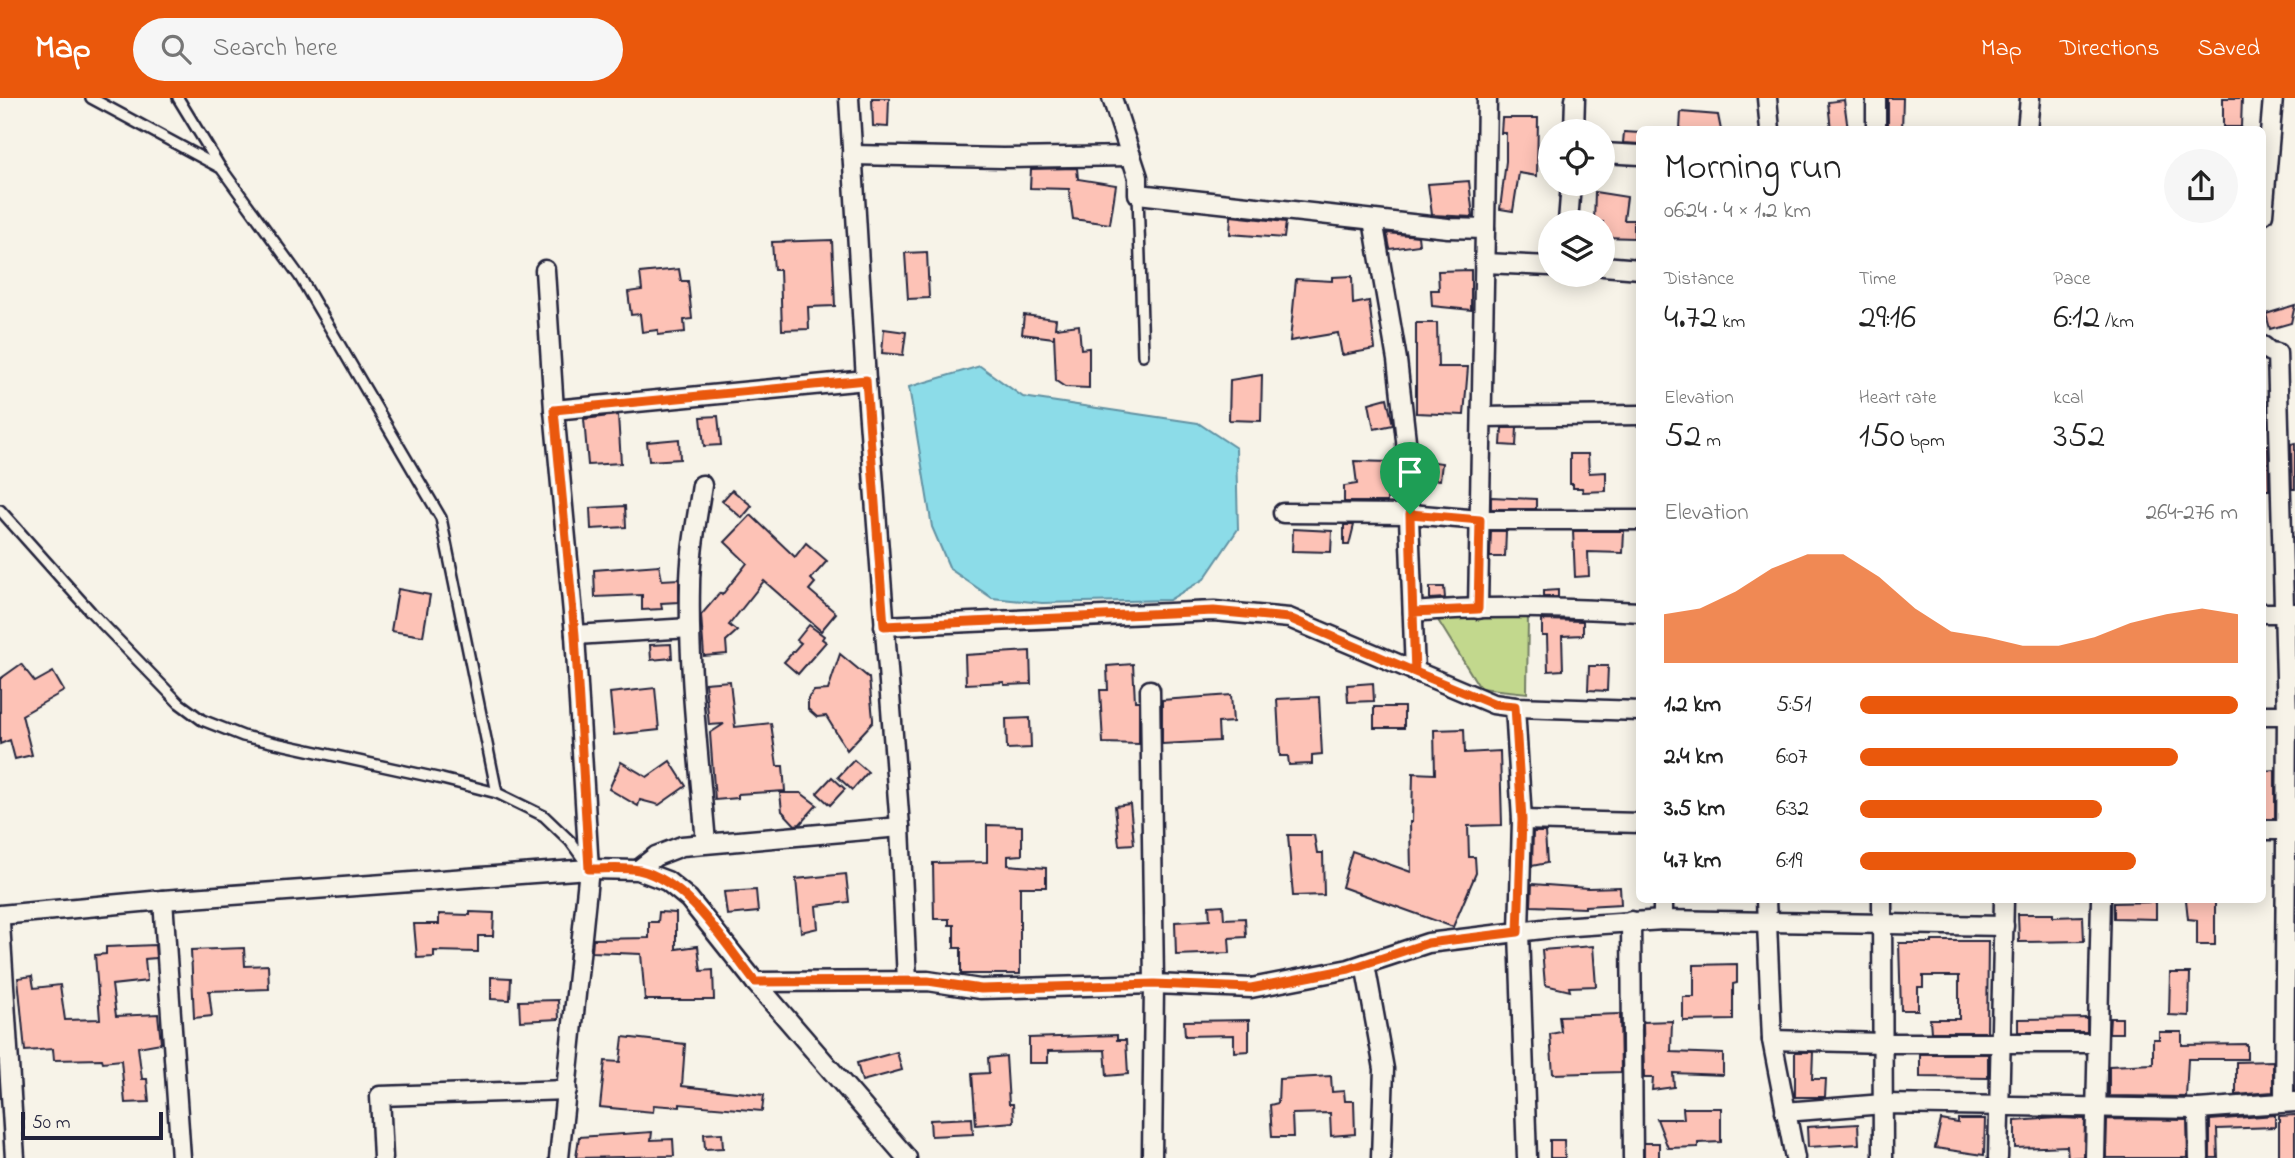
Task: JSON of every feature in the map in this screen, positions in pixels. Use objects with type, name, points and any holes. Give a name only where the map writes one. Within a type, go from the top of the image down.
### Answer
[{"type":"street","points":[[849,98],[866,380],[900,827],[907,981]]},
{"type":"street","points":[[1112,98],[1138,177],[1138,194],[1448,228],[1486,229]]},
{"type":"street","points":[[1478,609],[1487,98]]},
{"type":"street","points":[[1574,119],[1575,98]]},
{"type":"street","points":[[1767,98],[1770,126]]},
{"type":"street","points":[[1876,98],[1876,126]]},
{"type":"street","points":[[2027,126],[2030,98]]},
{"type":"street","points":[[2266,179],[2273,98]]},
{"type":"street","points":[[1615,154],[1636,155]]},
{"type":"street","points":[[852,155],[1003,158],[1131,156]]},
{"type":"street","points":[[1373,220],[1397,360],[1406,440],[1415,672]]},
{"type":"street","points":[[1485,263],[1538,265]]},
{"type":"street","points":[[1615,267],[1636,269]]},
{"type":"street","points":[[545,270],[554,410],[575,635],[589,869],[559,1158]]},
{"type":"street","points":[[1785,1112],[1882,1104],[1998,1108],[2198,1109],[2290,1102],[2289,516],[2278,352]]},
{"type":"street","points":[[554,410],[866,380]]},
{"type":"street","points":[[1482,417],[1636,415]]},
{"type":"street","points":[[702,485],[691,572],[690,628],[706,843]]},
{"type":"street","points":[[1283,513],[1410,514],[1480,520],[1636,520]]},
{"type":"street","points":[[1413,612],[1478,609],[1636,612]]},
{"type":"street","points":[[884,626],[1214,611],[1289,618],[1493,704],[1636,711]]},
{"type":"street","points":[[2266,613],[2290,613]]},
{"type":"street","points":[[575,635],[690,628]]},
{"type":"street","points":[[1150,690],[1154,984],[1152,1158]]},
{"type":"street","points":[[1515,706],[1522,820],[1518,932],[1527,1158]]},
{"type":"street","points":[[2266,715],[2291,715]]},
{"type":"street","points":[[1522,820],[1636,822]]},
{"type":"street","points":[[638,870],[669,850],[706,843],[900,827]]},
{"type":"street","points":[[2266,830],[2291,830]]},
{"type":"street","points":[[0,915],[163,900],[589,869],[638,870],[667,881],[689,899],[755,982],[906,1158]]},
{"type":"street","points":[[163,900],[181,1158]]},
{"type":"street","points":[[1663,903],[1663,920]]},
{"type":"street","points":[[1766,903],[1772,1040],[1796,1158]]},
{"type":"street","points":[[1882,903],[1884,1158]]},
{"type":"street","points":[[1998,1158],[2004,903]]},
{"type":"street","points":[[2095,1158],[2101,903]]},
{"type":"street","points":[[1631,921],[1633,1158]]},
{"type":"street","points":[[755,982],[928,981],[981,989],[1154,984],[1251,988],[1365,964],[1428,943],[1631,921],[2004,926]]},
{"type":"street","points":[[0,923],[6,1104],[15,1158]]},
{"type":"street","points":[[1365,964],[1384,1069],[1381,1158]]},
{"type":"street","points":[[1772,1040],[2096,1043]]},
{"type":"street","points":[[383,1158],[380,1096],[567,1090]]},
{"type":"street","points":[[2198,1109],[2199,1158]]},
{"type":"lane","points":[[91,98],[221,168]]},
{"type":"lane","points":[[178,98],[221,168],[300,277],[441,518],[498,793]]},
{"type":"lane","points":[[1138,194],[1143,355]]},
{"type":"lane","points":[[0,510],[170,694],[202,720],[243,736],[498,793],[544,816],[570,841],[589,869]]},
{"type":"green space","points":[[1528,615],[1527,693],[1480,688],[1436,617]]},
{"type":"water","points":[[980,366],[1023,397],[1198,423],[1236,448],[1238,529],[1204,579],[1169,600],[1042,603],[992,598],[950,569],[932,527],[909,387]]},
{"type":"building","points":[[872,98],[889,98],[888,127],[873,126]]},
{"type":"building","points":[[1888,98],[1903,98],[1902,126],[1888,126]]},
{"type":"building","points":[[2223,98],[2242,98],[2241,126],[2223,126]]},
{"type":"building","points":[[1844,100],[1847,126],[1831,126],[1828,102]]},
{"type":"building","points":[[1681,112],[1718,115],[1720,126],[1680,126]]},
{"type":"building","points":[[1502,118],[1538,118],[1537,176],[1519,173],[1513,211],[1500,209],[1506,161],[1506,133],[1501,133]]},
{"type":"building","points":[[1624,132],[1636,133],[1636,144],[1623,143]]},
{"type":"building","points":[[1077,168],[1078,179],[1116,185],[1110,224],[1073,219],[1069,189],[1030,188],[1031,169]]},
{"type":"building","points":[[1469,181],[1473,217],[1432,215],[1428,184]]},
{"type":"building","points":[[1595,196],[1627,197],[1624,220],[1634,220],[1634,238],[1615,237],[1615,210],[1594,210]]},
{"type":"building","points":[[1231,216],[1286,222],[1284,238],[1230,234]]},
{"type":"building","points":[[1387,233],[1418,236],[1419,245],[1390,249]]},
{"type":"building","points":[[832,240],[835,306],[808,307],[809,329],[782,330],[780,270],[774,270],[772,242]]},
{"type":"building","points":[[927,252],[929,298],[908,299],[905,253]]},
{"type":"building","points":[[679,269],[681,281],[688,281],[692,319],[684,320],[685,332],[658,335],[658,330],[642,332],[640,314],[631,315],[628,292],[642,290],[640,273]]},
{"type":"building","points":[[1471,270],[1471,310],[1432,306],[1431,290],[1439,290],[1438,271]]},
{"type":"building","points":[[1352,276],[1353,304],[1369,301],[1375,349],[1342,355],[1338,333],[1290,341],[1296,279],[1332,281],[1332,277]]},
{"type":"building","points":[[2295,305],[2291,323],[2270,329],[2266,314]]},
{"type":"building","points":[[1024,315],[1056,319],[1055,328],[1079,325],[1081,349],[1089,348],[1089,388],[1065,387],[1056,381],[1054,334],[1054,338],[1022,334]]},
{"type":"building","points":[[1416,323],[1437,323],[1438,367],[1468,367],[1464,415],[1416,413]]},
{"type":"building","points":[[884,329],[906,332],[903,355],[882,353]]},
{"type":"building","points":[[1262,375],[1261,421],[1229,420],[1230,380]]},
{"type":"building","points":[[1387,398],[1393,425],[1374,429],[1369,403]]},
{"type":"building","points":[[618,415],[621,463],[588,465],[584,419]]},
{"type":"building","points":[[718,416],[721,445],[704,446],[701,417]]},
{"type":"building","points":[[1502,428],[1517,428],[1516,446],[1501,445]]},
{"type":"building","points":[[679,439],[680,459],[649,461],[647,442]]},
{"type":"building","points":[[2295,443],[2295,489],[2292,489],[2291,444]]},
{"type":"building","points":[[2268,445],[2269,490],[2266,490]]},
{"type":"building","points":[[1570,454],[1588,454],[1589,473],[1606,472],[1606,491],[1583,492],[1582,488],[1573,488],[1573,484],[1570,484]]},
{"type":"building","points":[[1354,461],[1389,462],[1387,502],[1344,502],[1344,486],[1357,484]]},
{"type":"building","points":[[1427,461],[1442,463],[1440,480],[1425,479]]},
{"type":"building","points":[[732,490],[752,506],[742,518],[722,501]]},
{"type":"building","points":[[1491,497],[1536,499],[1536,509],[1491,509]]},
{"type":"building","points":[[625,506],[626,527],[591,529],[590,508]]},
{"type":"building","points":[[751,515],[795,557],[806,543],[827,561],[811,579],[815,583],[809,590],[836,613],[821,631],[764,581],[729,625],[737,631],[726,641],[727,654],[704,656],[701,615],[720,593],[722,595],[747,563],[725,542]]},
{"type":"building","points":[[1344,525],[1354,525],[1349,545],[1344,545]]},
{"type":"building","points":[[1293,529],[1332,531],[1331,552],[1292,551]]},
{"type":"building","points":[[1491,531],[1506,531],[1505,557],[1490,557]]},
{"type":"building","points":[[1573,531],[1624,531],[1623,553],[1588,552],[1589,576],[1575,577]]},
{"type":"building","points":[[659,565],[662,580],[679,579],[679,602],[661,603],[662,609],[642,610],[642,595],[595,597],[594,570]]},
{"type":"building","points":[[1430,587],[1444,587],[1445,598],[1430,599]]},
{"type":"building","points":[[398,589],[430,595],[423,636],[391,631]]},
{"type":"building","points":[[1558,590],[1558,597],[1543,597],[1543,591]]},
{"type":"building","points":[[1542,620],[1583,621],[1583,635],[1562,636],[1563,670],[1548,671],[1547,636],[1542,636]]},
{"type":"building","points":[[809,625],[824,636],[822,639],[826,642],[798,674],[784,662],[801,643],[797,640]]},
{"type":"building","points":[[671,644],[672,658],[651,660],[650,645]]},
{"type":"building","points":[[1030,651],[1031,684],[966,684],[965,655]]},
{"type":"building","points":[[840,654],[869,678],[873,719],[847,750],[826,716],[817,717],[808,709],[808,698],[814,691],[828,690]]},
{"type":"building","points":[[21,664],[35,682],[53,672],[64,691],[22,715],[32,755],[15,759],[10,740],[0,744],[0,679]]},
{"type":"building","points":[[1133,664],[1135,701],[1139,701],[1139,744],[1103,743],[1100,690],[1108,690],[1107,666]]},
{"type":"building","points":[[1589,666],[1608,666],[1607,691],[1588,690]]},
{"type":"building","points":[[730,681],[735,727],[771,723],[777,766],[783,766],[785,791],[738,794],[738,798],[715,800],[710,733],[724,724],[709,725],[705,683]]},
{"type":"building","points":[[1373,683],[1374,701],[1348,702],[1347,685]]},
{"type":"building","points":[[655,688],[659,730],[614,735],[610,693]]},
{"type":"building","points":[[1231,695],[1233,722],[1218,723],[1219,741],[1162,744],[1162,700]]},
{"type":"building","points":[[1319,697],[1322,754],[1312,755],[1312,764],[1289,765],[1288,756],[1280,756],[1277,699]]},
{"type":"building","points":[[1374,707],[1404,707],[1404,728],[1374,728]]},
{"type":"building","points":[[1030,718],[1031,748],[1007,749],[1006,719]]},
{"type":"building","points":[[1464,729],[1465,753],[1500,751],[1502,825],[1468,826],[1469,857],[1475,857],[1476,873],[1453,927],[1342,887],[1352,851],[1411,872],[1413,773],[1435,774],[1434,730]]},
{"type":"building","points":[[854,760],[868,772],[852,790],[838,777]]},
{"type":"building","points":[[670,761],[686,786],[659,805],[640,800],[638,806],[609,789],[621,762],[647,777]]},
{"type":"building","points":[[2275,770],[2275,819],[2266,819],[2266,771]]},
{"type":"building","points":[[832,777],[845,789],[830,805],[817,793]]},
{"type":"building","points":[[780,793],[801,793],[817,805],[800,824],[795,825],[782,811]]},
{"type":"building","points":[[1130,804],[1134,844],[1119,845],[1115,806]]},
{"type":"building","points":[[987,825],[1022,826],[1022,855],[1008,856],[1008,865],[1046,868],[1046,887],[1020,887],[1020,974],[961,974],[961,948],[954,948],[954,925],[949,925],[949,919],[934,919],[933,863],[987,862]]},
{"type":"building","points":[[1533,832],[1545,832],[1547,863],[1532,866]]},
{"type":"building","points":[[1288,835],[1314,835],[1317,853],[1323,853],[1324,895],[1293,896]]},
{"type":"building","points":[[846,874],[849,902],[816,906],[818,928],[801,932],[796,879]]},
{"type":"building","points":[[1532,884],[1620,887],[1621,904],[1585,908],[1531,906]]},
{"type":"building","points":[[756,890],[758,912],[727,915],[724,892]]},
{"type":"building","points":[[2114,903],[2156,903],[2156,919],[2114,918]]},
{"type":"building","points":[[2186,903],[2215,903],[2215,945],[2197,945],[2197,920],[2188,919]]},
{"type":"building","points":[[1223,905],[1224,919],[1245,918],[1246,937],[1229,938],[1230,953],[1176,955],[1175,922],[1210,920],[1209,906]]},
{"type":"building","points":[[470,912],[494,913],[493,936],[478,936],[478,952],[434,951],[434,957],[417,958],[414,924],[439,924],[439,914],[470,915]]},
{"type":"building","points":[[659,912],[676,913],[676,949],[698,946],[701,971],[713,970],[714,1000],[645,1000],[641,954],[592,952],[593,939],[649,938],[649,922],[658,922]]},
{"type":"building","points":[[2018,914],[2083,916],[2084,941],[2019,942]]},
{"type":"building","points":[[1988,941],[1987,1032],[1931,1032],[1930,1019],[1959,1019],[1959,976],[1923,976],[1923,987],[1918,987],[1918,1010],[1901,1010],[1899,943]]},
{"type":"building","points":[[155,945],[156,958],[145,959],[147,981],[112,985],[116,1016],[158,1014],[161,1043],[138,1047],[142,1079],[147,1079],[149,1102],[125,1103],[121,1060],[54,1060],[53,1049],[25,1051],[18,978],[32,976],[34,988],[60,985],[65,1020],[100,1019],[95,955],[106,954],[106,947]]},
{"type":"building","points":[[1593,946],[1596,986],[1569,987],[1570,991],[1545,985],[1542,950]]},
{"type":"building","points":[[244,948],[245,966],[268,965],[269,989],[209,991],[212,1016],[194,1018],[191,950]]},
{"type":"building","points":[[1737,964],[1737,983],[1733,984],[1733,1020],[1683,1021],[1683,997],[1694,997],[1694,965]]},
{"type":"building","points":[[2170,973],[2190,973],[2189,1016],[2169,1015]]},
{"type":"building","points":[[491,977],[511,978],[510,1000],[491,999]]},
{"type":"building","points":[[558,1000],[559,1019],[520,1021],[519,1001]]},
{"type":"building","points":[[1620,1014],[1621,1072],[1553,1074],[1550,1034],[1561,1032],[1559,1016]]},
{"type":"building","points":[[2087,1018],[2087,1032],[2018,1032],[2018,1019]]},
{"type":"building","points":[[2110,1018],[2122,1018],[2122,1033],[2109,1033]]},
{"type":"building","points":[[1249,1020],[1249,1051],[1234,1052],[1234,1035],[1185,1036],[1184,1021]]},
{"type":"building","points":[[1672,1021],[1671,1052],[1723,1054],[1723,1075],[1673,1073],[1674,1087],[1652,1090],[1653,1078],[1644,1078],[1643,1022]]},
{"type":"building","points":[[2159,1032],[2182,1032],[2182,1045],[2247,1044],[2247,1059],[2188,1059],[2186,1097],[2109,1096],[2109,1066],[2153,1064],[2153,1039],[2159,1039]]},
{"type":"building","points":[[1117,1035],[1117,1040],[1126,1040],[1128,1074],[1107,1076],[1105,1050],[1048,1051],[1048,1063],[1029,1063],[1029,1038]]},
{"type":"building","points":[[623,1037],[685,1044],[682,1086],[764,1095],[762,1111],[680,1104],[680,1107],[654,1105],[653,1112],[600,1107],[605,1061],[620,1062]]},
{"type":"building","points":[[897,1052],[902,1070],[862,1081],[857,1063]]},
{"type":"building","points":[[1795,1052],[1813,1052],[1812,1079],[1826,1079],[1825,1097],[1795,1097]]},
{"type":"building","points":[[1920,1054],[1988,1054],[1988,1078],[1920,1077]]},
{"type":"building","points":[[1006,1056],[1009,1104],[1013,1104],[1014,1122],[976,1125],[972,1074],[989,1073],[988,1058]]},
{"type":"building","points":[[2273,1061],[2273,1092],[2236,1095],[2236,1062]]},
{"type":"building","points":[[1331,1076],[1332,1092],[1344,1091],[1345,1101],[1354,1101],[1355,1134],[1331,1136],[1330,1113],[1292,1114],[1293,1137],[1272,1137],[1270,1105],[1278,1103],[1279,1079]]},
{"type":"building","points":[[1683,1108],[1721,1108],[1721,1142],[1698,1143],[1698,1147],[1668,1148],[1657,1119],[1684,1119]]},
{"type":"building","points":[[2275,1115],[2275,1127],[2217,1129],[2218,1158],[2210,1158],[2210,1120]]},
{"type":"building","points":[[2295,1115],[2295,1158],[2279,1158],[2279,1116]]},
{"type":"building","points":[[972,1118],[973,1134],[931,1136],[930,1120]]},
{"type":"building","points":[[1958,1119],[1985,1119],[1984,1155],[1935,1148],[1941,1120],[1958,1123]]},
{"type":"building","points":[[2085,1119],[2084,1157],[2068,1158],[2067,1146],[2015,1148],[2015,1121]]},
{"type":"building","points":[[2107,1119],[2187,1120],[2188,1158],[2106,1158]]},
{"type":"building","points":[[1858,1124],[1859,1144],[1808,1147],[1807,1127]]},
{"type":"building","points":[[652,1132],[651,1140],[673,1139],[674,1156],[576,1158],[579,1137]]},
{"type":"building","points":[[722,1133],[723,1148],[705,1149],[704,1134]]},
{"type":"building","points":[[1550,1140],[1564,1140],[1565,1158],[1550,1158]]},
{"type":"building","points":[[1644,1143],[1659,1143],[1659,1158],[1644,1158]]},
{"type":"route","points":[[1410,514],[1412,583],[1415,672],[1289,618],[1214,611],[884,626],[866,380],[554,410],[575,635],[589,869],[638,870],[667,881],[689,899],[755,982],[928,981],[981,989],[1154,984],[1251,988],[1349,969],[1428,943],[1518,932],[1522,820],[1515,706],[1493,704],[1415,672],[1413,612],[1478,609],[1480,520],[1410,514]]}]
